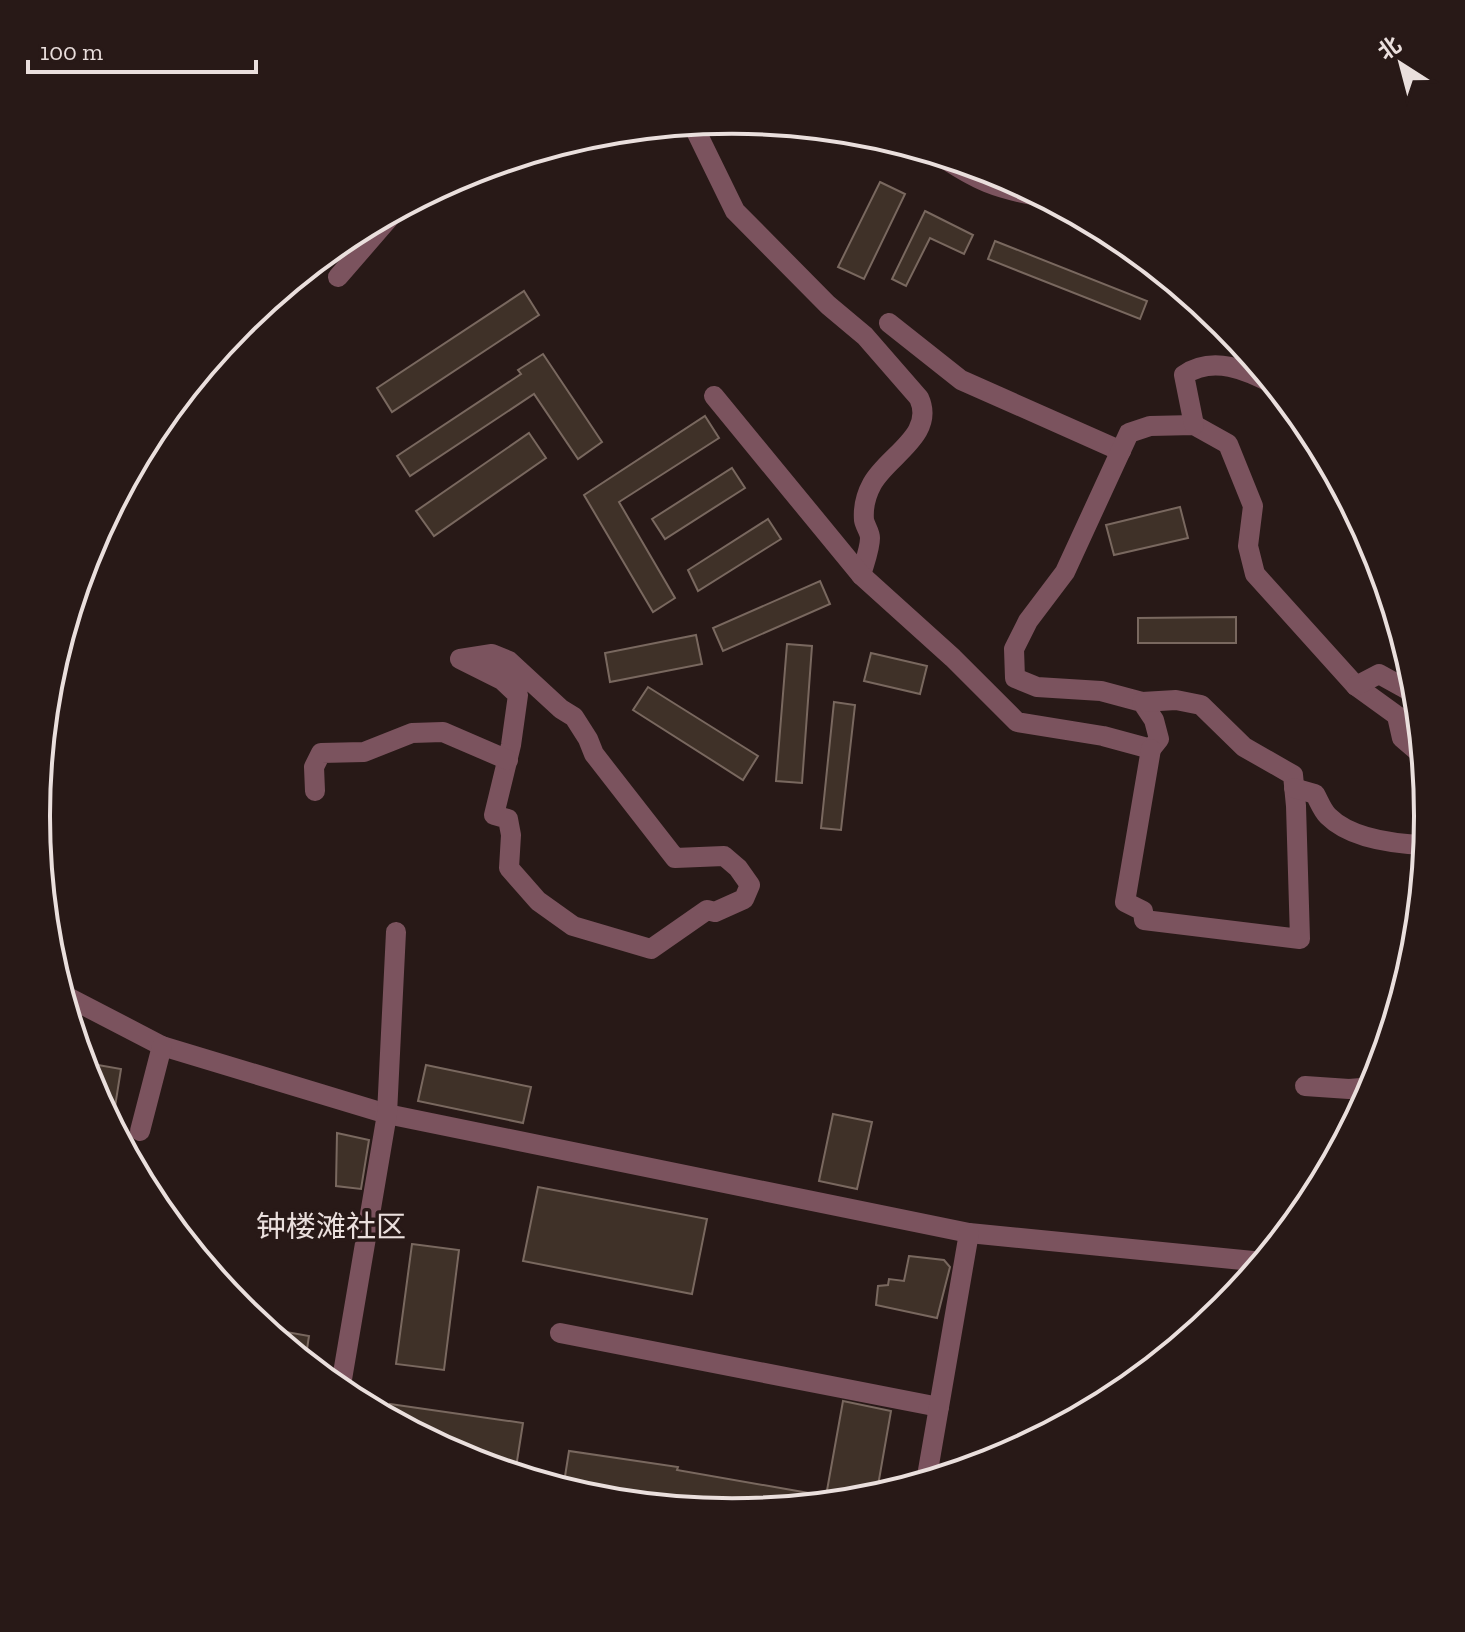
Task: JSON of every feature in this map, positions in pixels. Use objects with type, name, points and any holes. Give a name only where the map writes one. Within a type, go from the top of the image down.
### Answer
[{"type":"street","points":[[698,135],[735,211],[828,305],[865,336],[923,406],[922,424],[918,432],[873,482],[865,500],[864,520],[870,539],[861,575]]},
{"type":"street","points":[[979,180],[1007,191]]},
{"type":"street","points":[[338,277],[373,236]]},
{"type":"street","points":[[889,323],[961,380],[1121,451]]},
{"type":"street","points":[[1194,425],[1184,375],[1195,367],[1226,365],[1255,377]]},
{"type":"street","points":[[714,396],[861,575],[953,658],[1017,722],[1103,736],[1151,749]]},
{"type":"street","points":[[1142,702],[1154,720],[1159,739],[1151,749],[1125,902],[1143,911],[1144,920],[1300,939],[1293,775],[1244,747],[1201,705],[1176,700],[1142,702],[1101,691],[1037,687],[1015,678],[1014,649],[1028,621],[1065,572],[1129,433],[1150,426],[1194,425],[1228,444],[1233,456],[1253,506],[1248,546],[1255,574],[1356,686],[1409,724]]},
{"type":"street","points":[[492,654],[509,661],[561,709],[574,717],[594,754],[675,858],[724,856],[738,868],[750,885],[744,899],[715,912],[707,910],[651,949],[573,926],[538,901],[509,868],[511,835],[508,819],[494,815],[508,760],[518,695],[502,680],[460,659],[492,654]]},
{"type":"street","points":[[1356,686],[1379,674],[1403,687]]},
{"type":"street","points":[[1397,716],[1402,738],[1411,746]]},
{"type":"street","points":[[315,791],[314,767],[321,753],[364,752],[412,733],[443,732],[508,760]]},
{"type":"street","points":[[1294,788],[1315,794],[1327,815],[1345,828],[1385,840],[1414,844]]},
{"type":"street","points":[[343,1376],[387,1114],[396,932]]},
{"type":"street","points":[[75,1001],[162,1046],[387,1114],[969,1233],[1250,1261]]},
{"type":"street","points":[[140,1131],[162,1046]]},
{"type":"street","points":[[1305,1086],[1358,1088]]},
{"type":"street","points":[[928,1469],[969,1233]]},
{"type":"street","points":[[560,1333],[939,1407]]},
{"type":"building","points":[[880,182],[905,194],[864,279],[838,267]]},
{"type":"building","points":[[925,211],[973,235],[964,254],[930,238],[906,286],[892,279]]},
{"type":"building","points":[[995,241],[1147,301],[1140,319],[988,259]]},
{"type":"building","points":[[524,291],[539,315],[392,412],[377,388]]},
{"type":"building","points":[[543,354],[602,442],[578,459],[534,394],[410,476],[397,456],[521,374],[518,370]]},
{"type":"building","points":[[705,416],[719,438],[619,502],[675,598],[653,612],[584,495]]},
{"type":"building","points":[[529,433],[546,458],[434,536],[416,511]]},
{"type":"building","points":[[732,468],[745,488],[665,539],[652,519]]},
{"type":"building","points":[[1180,507],[1188,538],[1114,555],[1106,525]]},
{"type":"building","points":[[768,519],[781,539],[698,591],[688,570]]},
{"type":"building","points":[[820,581],[830,604],[723,651],[713,628]]},
{"type":"building","points":[[1236,617],[1236,643],[1138,643],[1138,618]]},
{"type":"building","points":[[696,635],[702,664],[610,682],[605,653]]},
{"type":"building","points":[[787,644],[812,646],[802,783],[776,781]]},
{"type":"building","points":[[871,653],[927,666],[920,694],[864,681]]},
{"type":"building","points":[[648,687],[758,756],[743,780],[633,710]]},
{"type":"building","points":[[834,702],[855,705],[841,830],[821,828]]},
{"type":"building","points":[[426,1065],[531,1087],[523,1123],[418,1101]]},
{"type":"building","points":[[98,1066],[121,1069],[115,1107],[102,1077]]},
{"type":"building","points":[[833,1114],[872,1122],[857,1189],[819,1181]]},
{"type":"building","points":[[337,1133],[369,1140],[361,1189],[336,1186]]},
{"type":"building","points":[[538,1187],[707,1219],[692,1294],[523,1261]]},
{"type":"building","points":[[412,1244],[459,1250],[444,1370],[396,1364]]},
{"type":"building","points":[[909,1256],[944,1260],[950,1267],[937,1318],[876,1305],[878,1286],[888,1285],[889,1279],[904,1281]]},
{"type":"building","points":[[286,1332],[309,1336],[307,1349]]},
{"type":"building","points":[[843,1401],[891,1411],[879,1482],[827,1492]]},
{"type":"building","points":[[390,1406],[523,1423],[517,1463],[471,1447]]},
{"type":"building","points":[[569,1451],[678,1467],[677,1470],[813,1494],[688,1497],[643,1493],[565,1477]]},
{"type":"district","name":"钟楼滩社区","points":[[331,1227]]}]
